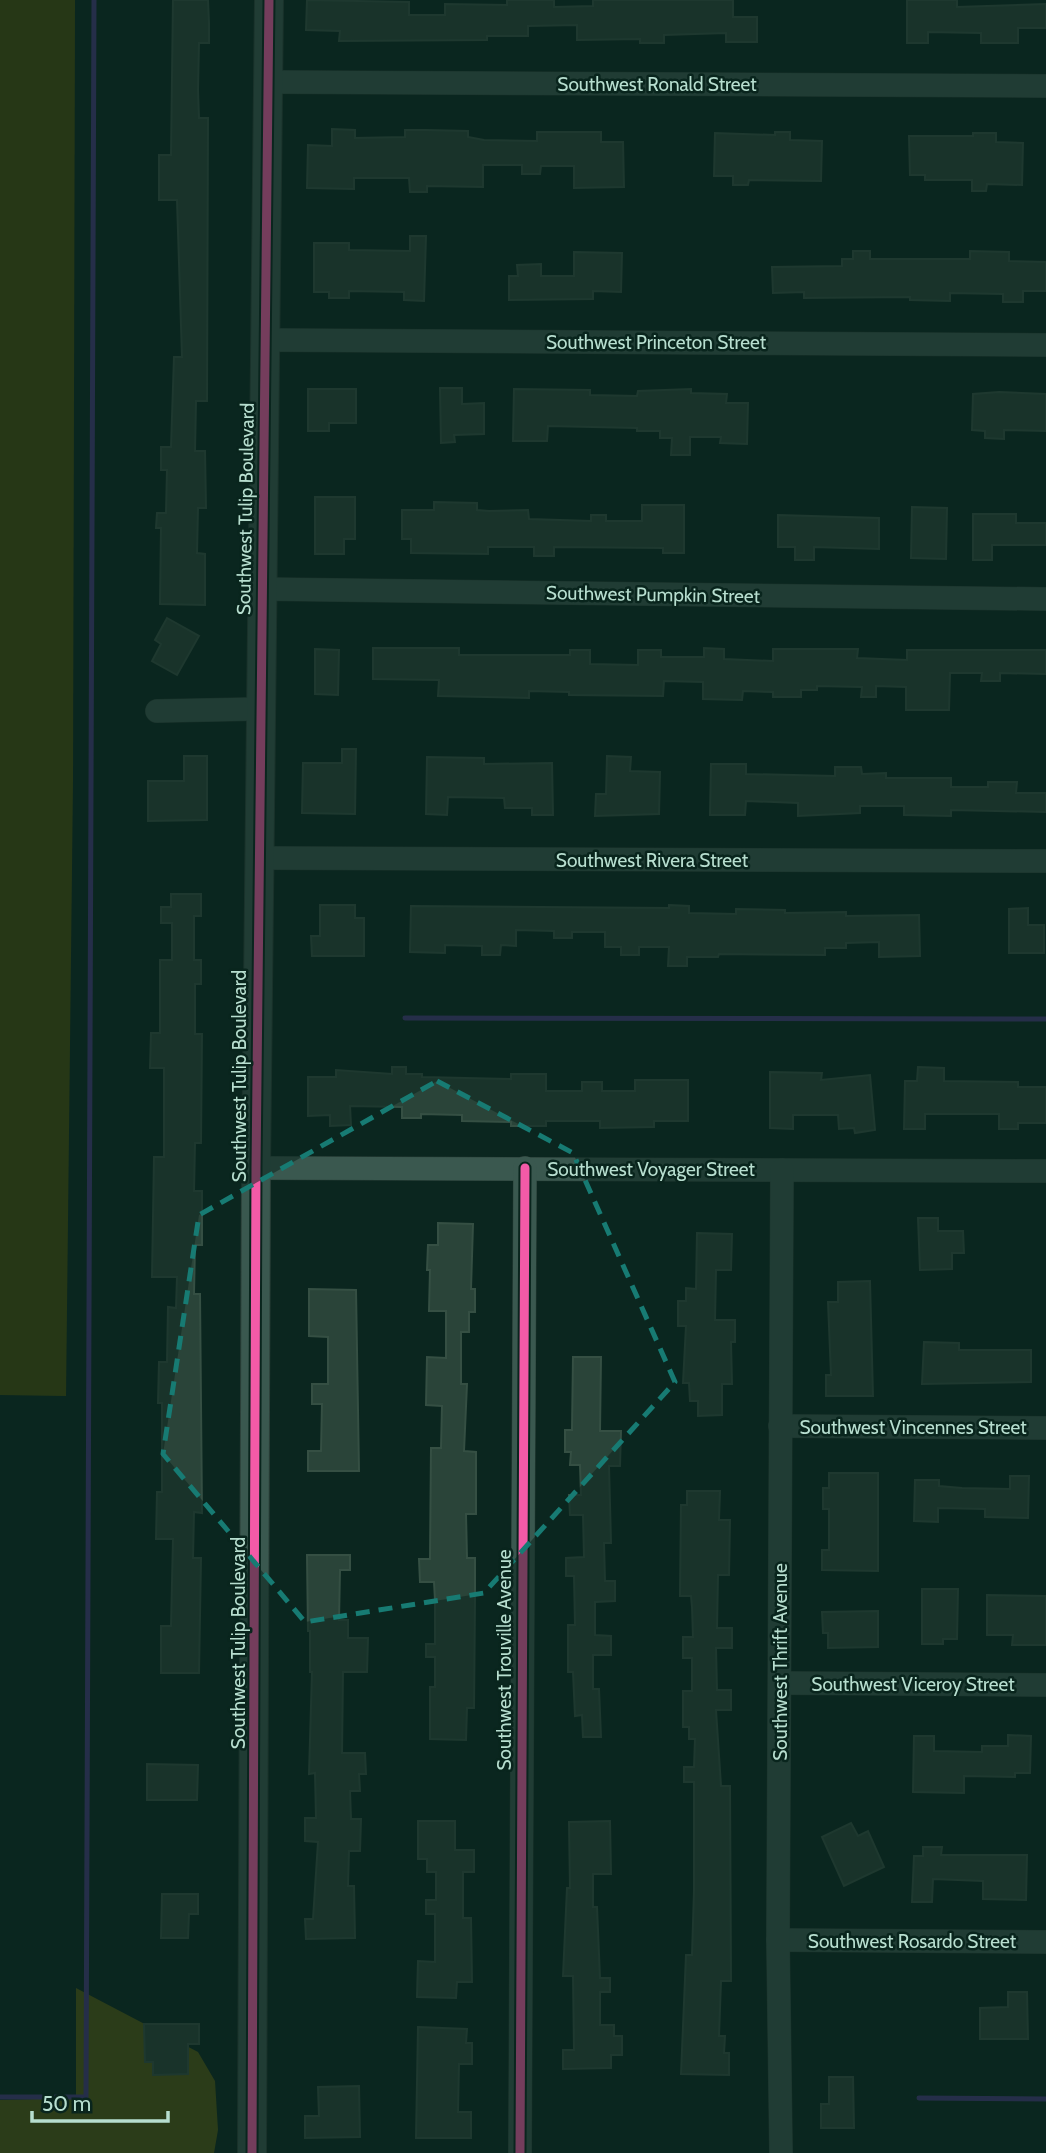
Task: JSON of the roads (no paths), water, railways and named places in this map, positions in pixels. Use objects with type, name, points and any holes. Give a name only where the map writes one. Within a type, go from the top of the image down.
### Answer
[{"type":"street","name":"Southwest Tulip Boulevard","points":[[252,2153],[258,858],[269,0]]},
{"type":"street","name":"Southwest Ronald Street","points":[[268,82],[1046,86]]},
{"type":"street","name":"Southwest Princeton Street","points":[[266,340],[1046,345]]},
{"type":"street","name":"Southwest Pumpkin Street","points":[[261,589],[1046,599]]},
{"type":"street","points":[[157,711],[260,709]]},
{"type":"street","name":"Southwest Rivera Street","points":[[258,858],[1046,861]]},
{"type":"street","name":"Southwest Voyager Street","points":[[256,1168],[1046,1171]]},
{"type":"street","name":"Southwest Trouville Avenue","points":[[520,2153],[525,1168]]},
{"type":"street","name":"Southwest Thrift Avenue","points":[[781,2153],[778,1940],[782,1170]]},
{"type":"street","name":"Southwest Vincennes Street","points":[[780,1426],[1046,1428]]},
{"type":"street","name":"Southwest Viceroy Street","points":[[780,1683],[1046,1685]]},
{"type":"street","name":"Southwest Rosardo Street","points":[[778,1940],[1046,1942]]},
{"type":"waterway","points":[[0,2097],[86,2097],[94,0]]},
{"type":"waterway","points":[[405,1018],[1046,1019]]},
{"type":"waterway","points":[[919,2098],[1046,2099]]}]
